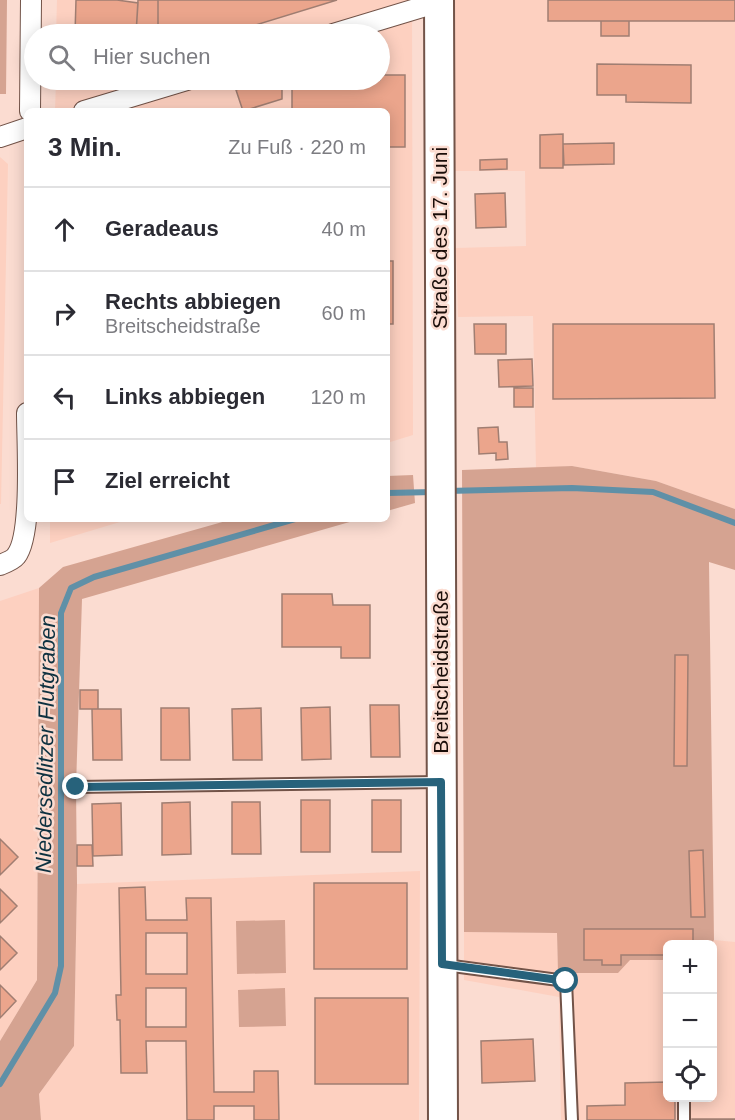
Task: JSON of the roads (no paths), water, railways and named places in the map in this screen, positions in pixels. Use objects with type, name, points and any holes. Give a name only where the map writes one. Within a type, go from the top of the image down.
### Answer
[{"type":"street","points":[[31,0],[31,24]]},
{"type":"street","points":[[365,24],[439,1]]},
{"type":"street","name":"Straße des 17. Juni","points":[[439,1],[441,488]]},
{"type":"street","points":[[30,90],[30,108]]},
{"type":"street","points":[[109,108],[159,90]]},
{"type":"street","points":[[0,137],[24,130]]},
{"type":"street","name":"Breitscheidstraße","points":[[441,488],[443,1120]]},
{"type":"street","points":[[0,565],[16,557],[22,543],[25,522]]},
{"type":"lane","points":[[76,787],[441,782]]},
{"type":"lane","points":[[442,964],[566,981],[572,1120]]},
{"type":"lane","points":[[684,1102],[684,1120]]},
{"type":"waterway","name":"Niedersedlitzer Flutgraben","points":[[447,491],[572,488],[653,492],[735,523]]},
{"type":"waterway","name":"Niedersedlitzer Flutgraben","points":[[390,493],[434,492]]},
{"type":"waterway","name":"Niedersedlitzer Flutgraben","points":[[0,1084],[55,993],[61,966],[61,613],[71,588],[94,577],[285,522]]}]
